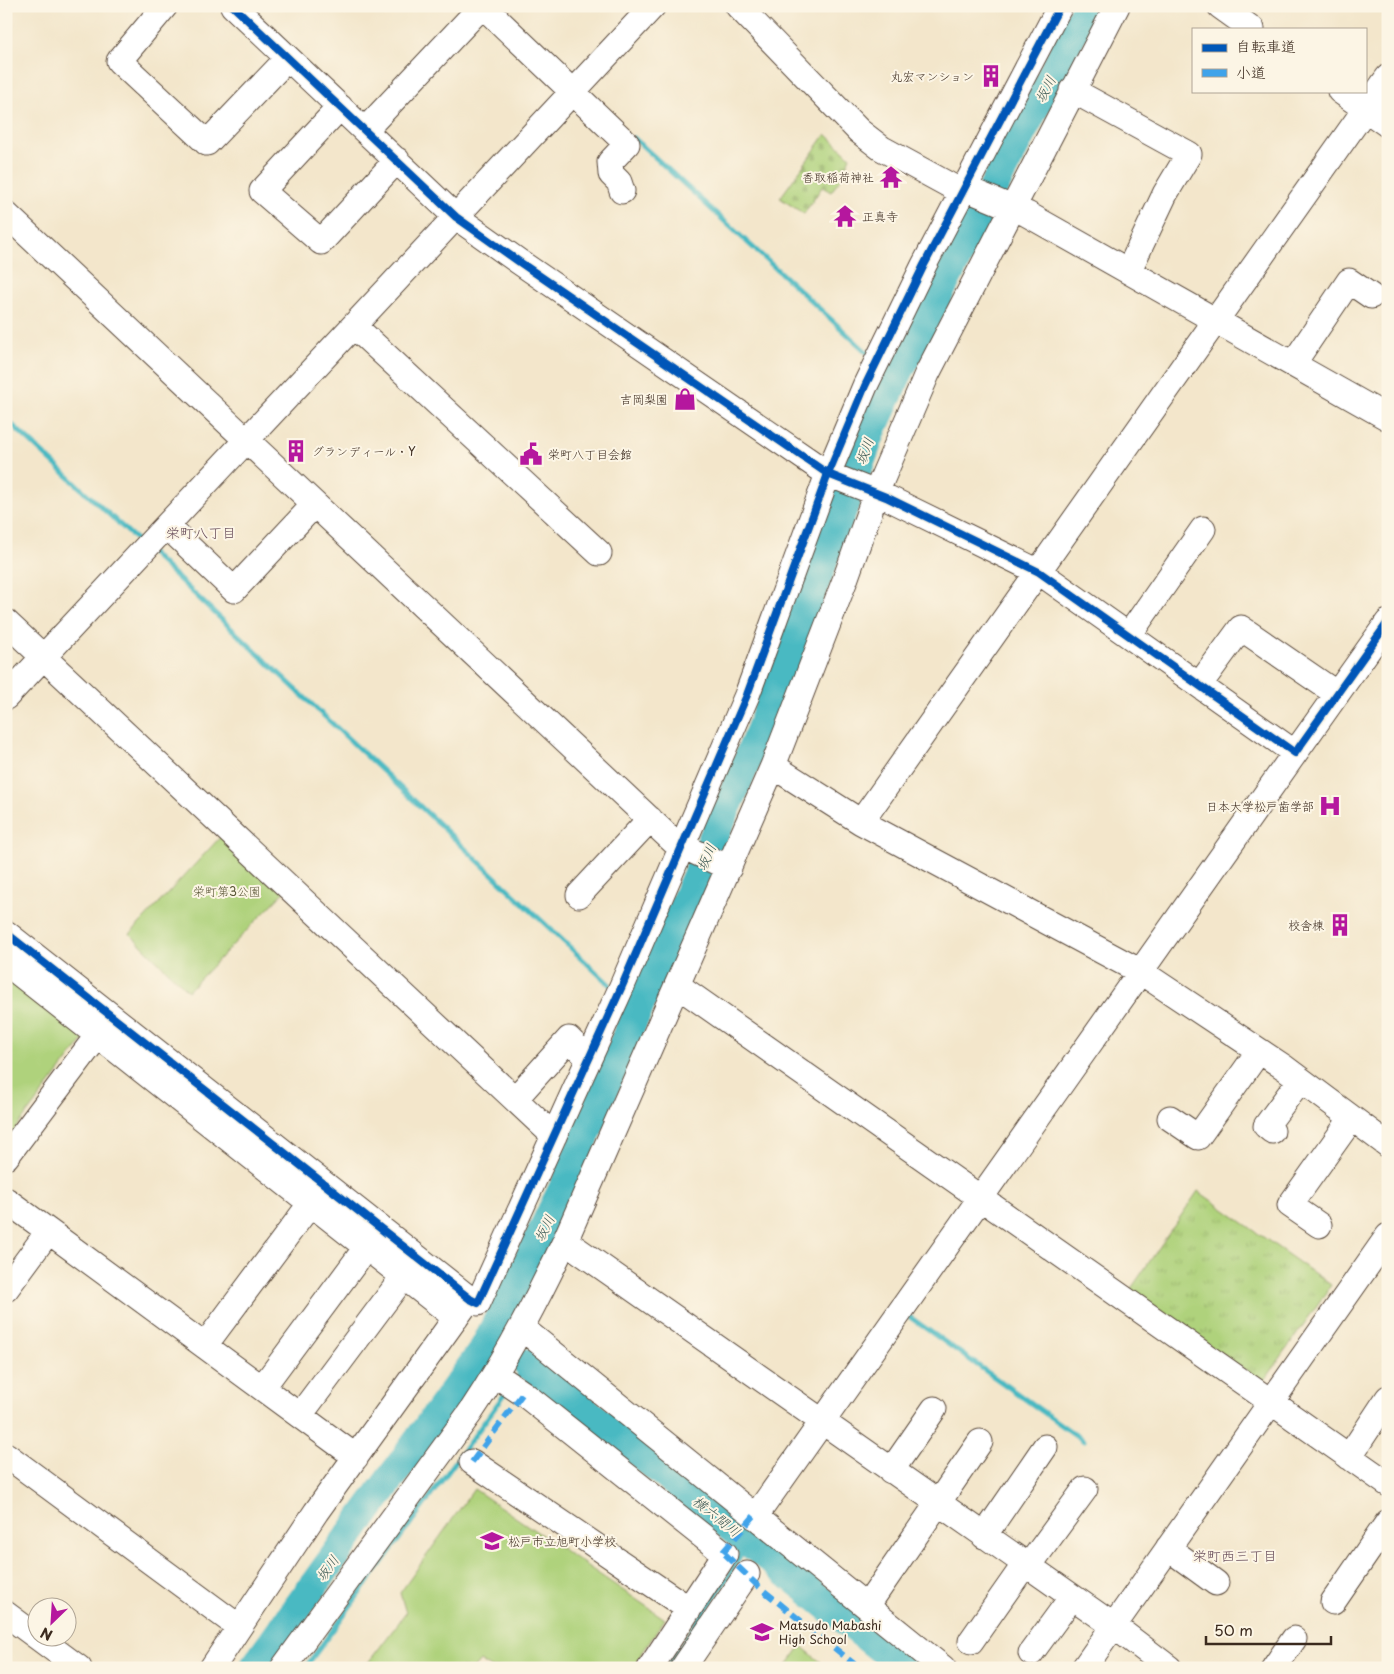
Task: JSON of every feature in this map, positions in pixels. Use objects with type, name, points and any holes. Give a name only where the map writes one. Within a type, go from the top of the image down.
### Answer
[{"type":"street","points":[[165,6],[119,61],[207,143],[288,58]]},
{"type":"street","points":[[233,6],[398,160],[456,217],[831,476],[873,492],[1039,572],[1295,753]]},
{"type":"street","points":[[366,130],[482,6],[627,144],[610,162],[611,174],[619,182],[622,192]]},
{"type":"street","points":[[6,697],[653,6]]},
{"type":"street","points":[[738,6],[872,143],[960,191],[968,191],[1011,207],[1129,270],[1388,418]]},
{"type":"street","points":[[212,1668],[356,1457],[464,1307],[478,1303],[685,848],[747,695],[831,476],[889,334],[968,191],[1060,6]]},
{"type":"street","points":[[283,1668],[499,1369],[520,1331],[565,1241],[677,985],[726,866],[773,766],[845,580],[873,492],[927,374],[1011,207],[1117,6]]},
{"type":"street","points":[[1220,6],[1251,28]]},
{"type":"street","points":[[861,822],[1388,77]]},
{"type":"street","points":[[1072,90],[1189,154],[1165,194],[1129,270]]},
{"type":"street","points":[[1341,92],[1388,125]]},
{"type":"street","points":[[340,106],[262,191],[321,242],[398,160]]},
{"type":"street","points":[[6,214],[314,505],[650,818],[685,848],[726,866]]},
{"type":"street","points":[[1292,364],[1349,281],[1370,296]]},
{"type":"street","points":[[354,326],[599,553]]},
{"type":"street","points":[[167,526],[234,590],[314,505]]},
{"type":"street","points":[[1129,635],[1203,529]]},
{"type":"street","points":[[6,622],[554,1136]]},
{"type":"street","points":[[755,1517],[980,1196],[1388,622]]},
{"type":"street","points":[[1200,684],[1241,628],[1337,694]]},
{"type":"street","points":[[773,766],[861,822],[1141,972],[1260,1051],[1388,1145]]},
{"type":"street","points":[[579,895],[650,818]]},
{"type":"street","points":[[6,933],[373,1238],[464,1307]]},
{"type":"street","points":[[6,963],[311,1203],[373,1238],[404,1276],[464,1307]]},
{"type":"street","points":[[677,985],[1388,1484]]},
{"type":"street","points":[[6,1157],[98,1035]]},
{"type":"street","points":[[515,1099],[569,1039],[583,1053]]},
{"type":"street","points":[[1170,1118],[1198,1137],[1260,1051]]},
{"type":"street","points":[[1272,1131],[1266,1126],[1300,1080]]},
{"type":"street","points":[[1319,1225],[1290,1205],[1352,1118]]},
{"type":"street","points":[[6,1200],[356,1457]]},
{"type":"street","points":[[205,1345],[311,1203]]},
{"type":"street","points":[[6,1289],[48,1232]]},
{"type":"street","points":[[1084,1668],[1388,1236]]},
{"type":"street","points":[[262,1388],[373,1238]]},
{"type":"street","points":[[565,1241],[1114,1626],[1169,1668]]},
{"type":"street","points":[[300,1415],[404,1276]]},
{"type":"street","points":[[520,1331],[943,1668]]},
{"type":"street","points":[[499,1369],[516,1391],[524,1394],[725,1554],[650,1668]]},
{"type":"street","points":[[1349,1457],[1388,1398]]},
{"type":"street","points":[[891,1471],[934,1409]]},
{"type":"street","points":[[867,1606],[980,1442]]},
{"type":"street","points":[[984,1536],[1045,1447]]},
{"type":"street","points":[[6,1455],[239,1626]]},
{"type":"street","points":[[472,1462],[689,1609]]},
{"type":"street","points":[[971,1641],[1085,1489]]},
{"type":"street","points":[[1333,1602],[1388,1522]]},
{"type":"street","points":[[1168,1548],[1216,1583]]},
{"type":"street","points":[[683,1668],[747,1574]]},
{"type":"street","points":[[1031,1653],[1072,1597]]},
{"type":"street","points":[[6,1614],[79,1668]]},
{"type":"street","points":[[1274,1668],[1294,1639]]},
{"type":"green space","points":[[826,134],[850,157],[842,177],[831,192],[822,187],[804,214],[780,198]]},
{"type":"green space","name":"栄町第3公園","points":[[225,832],[289,887],[188,991],[130,934]]},
{"type":"green space","points":[[6,969],[88,1034],[6,1141]]},
{"type":"green space","points":[[1198,1191],[1331,1285],[1263,1383],[1130,1290]]},
{"type":"green space","name":"松戸市立旭町小学校","points":[[474,1489],[665,1619],[632,1668],[491,1668],[480,1661],[474,1668],[364,1668],[406,1613],[400,1593]]},
{"type":"green space","points":[[801,1646],[828,1668],[785,1668]]},
{"type":"waterway","name":"坂川","points":[[254,1668],[484,1349],[564,1187],[632,1023],[761,729],[873,427],[897,375],[1087,6]]},
{"type":"waterway","points":[[634,138],[872,357]]},
{"type":"waterway","points":[[883,365],[897,375]]},
{"type":"waterway","points":[[6,419],[141,544]]},
{"type":"waterway","points":[[151,553],[610,985]]},
{"type":"waterway","points":[[907,1315],[1084,1441]]},
{"type":"waterway","points":[[515,1381],[528,1364]]},
{"type":"waterway","name":"横六間川","points":[[528,1364],[905,1668]]},
{"type":"waterway","points":[[305,1668],[507,1391]]},
{"type":"waterway","points":[[666,1668],[730,1574],[748,1541]]},
{"type":"marked path","points":[[472,1462],[523,1393]]},
{"type":"marked path","points":[[723,1552],[754,1516]]},
{"type":"marked path","points":[[725,1554],[758,1586],[859,1668]]},
{"type":"cycle path","points":[[233,6],[456,217],[518,261],[828,474],[886,497],[1039,572],[1295,753],[1388,622]]},
{"type":"cycle path","points":[[6,933],[470,1299],[478,1303],[622,986],[747,695],[828,474],[865,386],[924,265],[1060,6]]},
{"type":"place","name":"丸宏マンション","points":[[991,76]]},
{"type":"place","name":"香取稲荷神社","points":[[891,177]]},
{"type":"place","name":"正真寺","points":[[845,216]]},
{"type":"place","name":"吉岡梨園","points":[[685,399]]},
{"type":"place","name":"グランディール・Y","points":[[296,451]]},
{"type":"place","name":"栄町八丁目会館","points":[[531,454]]},
{"type":"place","name":"日本大学松戸歯学部","points":[[1330,806]]},
{"type":"place","name":"校舎棟","points":[[1340,925]]},
{"type":"place","name":"松戸市立旭町小学校","points":[[492,1541]]},
{"type":"place","name":"Matsudo Mabashi High School","points":[[762,1632]]},
{"type":"district","name":"栄町八丁目","points":[[201,532]]},
{"type":"district","name":"栄町西三丁目","points":[[1235,1555]]}]
